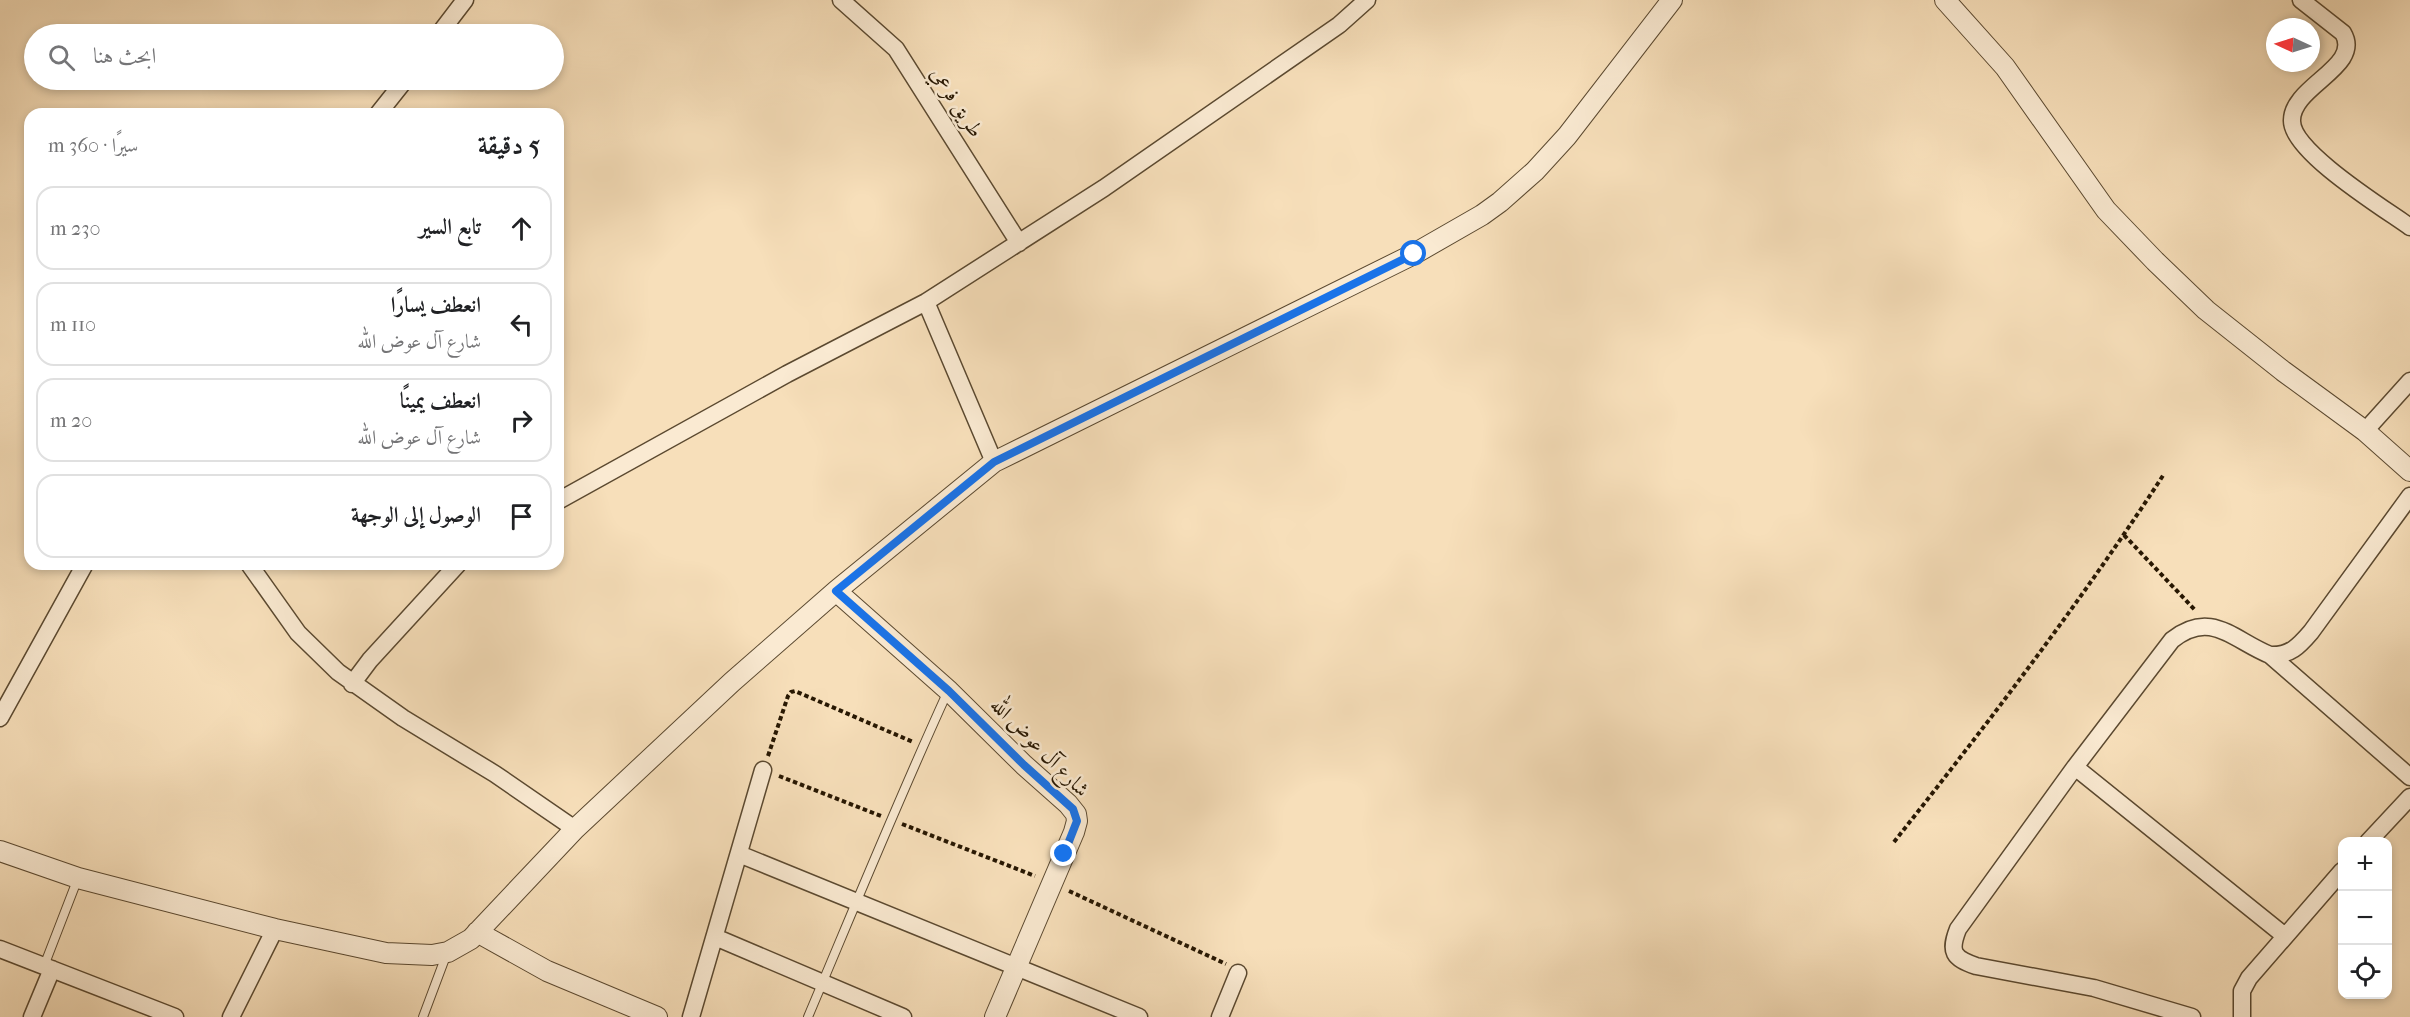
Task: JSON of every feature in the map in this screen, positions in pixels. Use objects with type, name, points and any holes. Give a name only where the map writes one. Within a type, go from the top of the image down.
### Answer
[{"type":"street","points":[[447,24],[465,0]]},
{"type":"street","name":"طريق فرعي","points":[[841,0],[897,49],[1019,243]]},
{"type":"street","points":[[564,498],[768,384],[926,302],[1104,188],[1318,40],[1367,0]]},
{"type":"street","points":[[0,851],[78,878],[275,929],[386,953],[432,955],[448,952],[458,947],[477,932],[575,829],[732,682],[836,591],[994,462],[1414,254],[1482,215],[1522,183],[1567,136],[1672,0]]},
{"type":"street","points":[[1945,0],[2005,67],[2106,210],[2155,261],[2206,310],[2365,431],[2410,471]]},
{"type":"street","points":[[2301,0],[2343,33],[2348,40],[2347,48],[2334,69],[2297,101],[2293,109],[2292,126],[2306,147],[2336,175],[2410,227]]},
{"type":"street","points":[[383,108],[397,90]]},
{"type":"street","points":[[926,302],[994,462]]},
{"type":"street","points":[[2365,431],[2410,381]]},
{"type":"street","points":[[2270,655],[2281,656],[2300,645],[2410,496]]},
{"type":"street","points":[[0,718],[82,570]]},
{"type":"street","points":[[253,570],[298,633],[352,684],[495,774],[575,829]]},
{"type":"street","points":[[352,684],[370,660],[452,570]]},
{"type":"street","name":"شارع آل عوض الله","points":[[836,591],[949,691],[1024,765],[1073,809],[1077,821],[1076,826],[995,1017]]},
{"type":"street","points":[[2192,1017],[2094,988],[1976,966],[1963,961],[1954,953],[1953,943],[1958,929],[2075,767],[2172,640],[2192,628],[2210,626],[2270,655],[2410,777]]},
{"type":"street","points":[[2075,767],[2286,936]]},
{"type":"street","points":[[691,1017],[763,770]]},
{"type":"street","points":[[2373,837],[2410,796]]},
{"type":"street","points":[[739,854],[1139,1017]]},
{"type":"street","points":[[2242,1017],[2242,991],[2248,978],[2338,877]]},
{"type":"street","points":[[231,1017],[275,929]]},
{"type":"street","points":[[477,932],[547,971],[657,1017]]},
{"type":"street","points":[[715,937],[903,1017]]},
{"type":"street","points":[[0,949],[174,1017]]},
{"type":"street","points":[[32,1017],[48,968]]},
{"type":"street","points":[[1220,1017],[1238,973]]},
{"type":"lane","points":[[808,1017],[858,901],[890,819],[949,691]]},
{"type":"lane","points":[[48,968],[78,878]]},
{"type":"lane","points":[[423,1017],[448,952]]},
{"type":"path","points":[[1894,842],[1971,744],[2124,535],[2164,474]]},
{"type":"path","points":[[2124,535],[2210,626]]},
{"type":"path","points":[[923,746],[796,691],[791,692],[763,770],[1051,883],[1233,968],[1238,973]]},
{"type":"route","points":[[1064,854],[1077,821],[1073,809],[1024,765],[949,691],[836,591],[994,462],[1414,254]]}]
